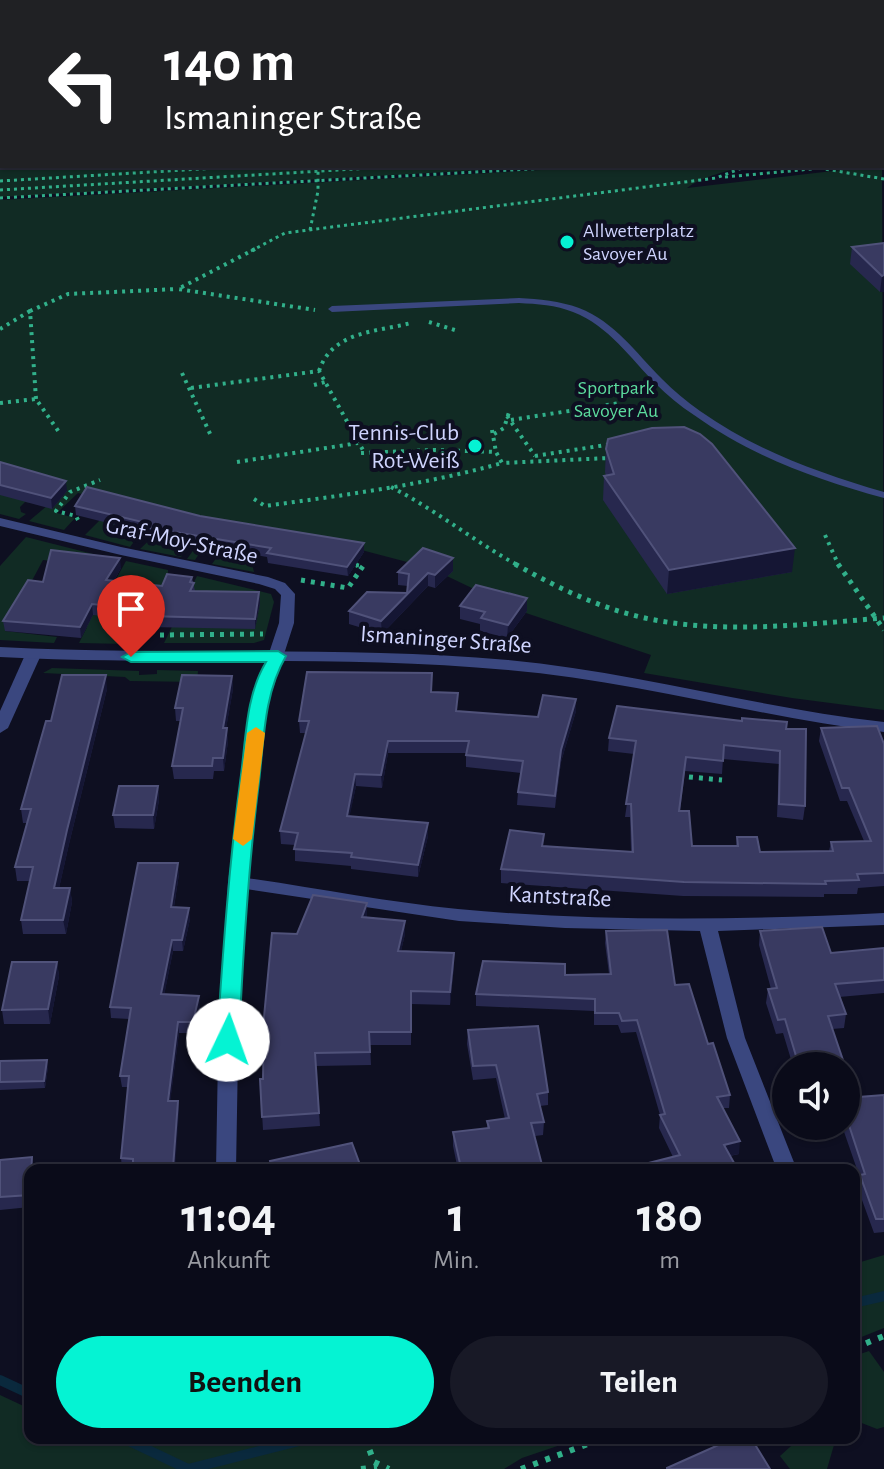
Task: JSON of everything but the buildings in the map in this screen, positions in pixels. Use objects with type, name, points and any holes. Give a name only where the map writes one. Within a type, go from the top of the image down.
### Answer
[{"type":"street","name":"Graf-Moy-Straße","points":[[0,522],[280,586],[290,599],[278,656],[265,678],[258,710],[237,882],[226,1072],[226,1164]]},
{"type":"street","name":"Ismaninger Straße","points":[[0,652],[33,655],[418,657],[513,666],[777,713],[884,727]]},
{"type":"street","points":[[0,728],[33,655]]},
{"type":"street","name":"Kantstraße","points":[[237,882],[458,915],[582,923],[708,925],[884,919]]},
{"type":"street","points":[[708,925],[736,1038],[785,1164]]},
{"type":"lane","points":[[332,309],[528,301],[577,310],[624,340],[656,379],[717,429],[812,474],[884,495]]},
{"type":"path","points":[[0,181],[218,168]]},
{"type":"path","points":[[0,190],[347,168]]},
{"type":"path","points":[[0,198],[547,168]]},
{"type":"path","points":[[716,178],[742,168]]},
{"type":"path","points":[[178,289],[285,233],[716,178],[822,168],[884,179]]},
{"type":"path","points":[[310,230],[320,180],[318,169]]},
{"type":"path","points":[[0,329],[68,294],[178,289],[269,304],[332,309]]},
{"type":"path","points":[[30,311],[36,399],[59,432]]},
{"type":"path","points":[[458,331],[432,322],[418,321],[356,335],[322,357],[319,371],[362,452],[496,452]]},
{"type":"path","points":[[190,386],[319,371]]},
{"type":"path","points":[[182,373],[212,438]]},
{"type":"path","points":[[314,385],[325,382]]},
{"type":"path","points":[[0,403],[36,399]]},
{"type":"path","points":[[509,418],[620,403]]},
{"type":"path","points":[[502,463],[496,452],[493,432],[504,428],[510,409]]},
{"type":"path","points":[[509,418],[540,464]]},
{"type":"path","points":[[237,462],[358,443]]},
{"type":"path","points":[[535,456],[613,444]]},
{"type":"path","points":[[254,499],[265,506],[459,477],[502,463],[540,464],[602,457],[617,459]]},
{"type":"path","points":[[80,519],[56,511],[72,491],[100,480]]},
{"type":"path","points":[[391,487],[422,503],[484,547],[522,569],[573,596],[610,609],[648,619],[745,628],[881,619]]},
{"type":"path","points":[[72,491],[83,491]]},
{"type":"path","points":[[825,535],[837,566],[881,619],[884,630]]},
{"type":"path","points":[[296,579],[348,588],[363,566],[356,565]]},
{"type":"path","points":[[128,618],[128,622],[143,624]]},
{"type":"path","points":[[160,635],[232,631],[268,634]]},
{"type":"path","points":[[670,775],[722,780]]},
{"type":"path","points":[[860,1346],[884,1336]]},
{"type":"path","points":[[366,1444],[369,1458],[378,1467]]},
{"type":"path","points":[[521,1469],[588,1444]]},
{"type":"path","points":[[361,1469],[389,1469]]},
{"type":"green space","points":[[0,168],[518,168],[0,197]]},
{"type":"green space","name":"Sportpark Savoyer Au","points":[[578,168],[735,168],[687,188],[841,170],[830,168],[882,168],[884,710],[644,673],[651,655],[520,611],[430,568],[308,536],[234,551],[258,555],[252,564],[254,572],[212,564],[229,540],[220,537],[209,552],[201,551],[195,560],[187,559],[197,545],[204,547],[218,529],[165,539],[190,544],[181,557],[140,549],[159,531],[132,529],[129,533],[133,543],[130,547],[85,535],[102,518],[109,501],[78,493],[57,513],[75,518],[64,530],[29,521],[48,505],[25,502],[20,507],[21,512],[26,514],[19,519],[0,514],[0,200]]},
{"type":"green space","points":[[26,537],[105,557],[98,566],[43,560],[5,631],[57,637],[54,643],[0,640],[0,566]]},
{"type":"green space","points":[[126,561],[168,570],[168,584],[163,596],[115,581]]},
{"type":"green space","points":[[197,576],[271,594],[274,602],[264,640],[254,643],[164,643]]},
{"type":"green space","points":[[85,614],[122,617],[120,625],[126,625],[125,631],[132,631],[127,644],[79,643],[87,627]]},
{"type":"green space","points":[[52,668],[139,671],[139,675],[157,674],[157,670],[198,671],[197,682],[130,681],[125,677],[43,673]]},
{"type":"green space","points":[[884,1255],[884,1328],[860,1338],[860,1262]]},
{"type":"green space","points":[[869,1351],[884,1372],[884,1427],[877,1429],[860,1422],[860,1354]]},
{"type":"green space","points":[[0,1395],[24,1406],[24,1444],[563,1444],[522,1458],[504,1469],[0,1469]]},
{"type":"green space","points":[[793,1444],[834,1444],[827,1469],[790,1469],[780,1456]]},
{"type":"waterway","points":[[860,1302],[884,1296]]},
{"type":"waterway","points":[[0,1380],[24,1391]]},
{"type":"waterway","points":[[136,1444],[188,1469],[287,1444]]},
{"type":"slow traffic","points":[[243,839],[256,733]]},
{"type":"place","name":"Allwetterplatz Savoyer Au","points":[[567,242]]},
{"type":"place","name":"Tennis-Club Rot-Weiß","points":[[475,446]]},
{"type":"route","points":[[131,657],[278,656],[265,678],[258,710],[237,882],[228,1040]]}]
